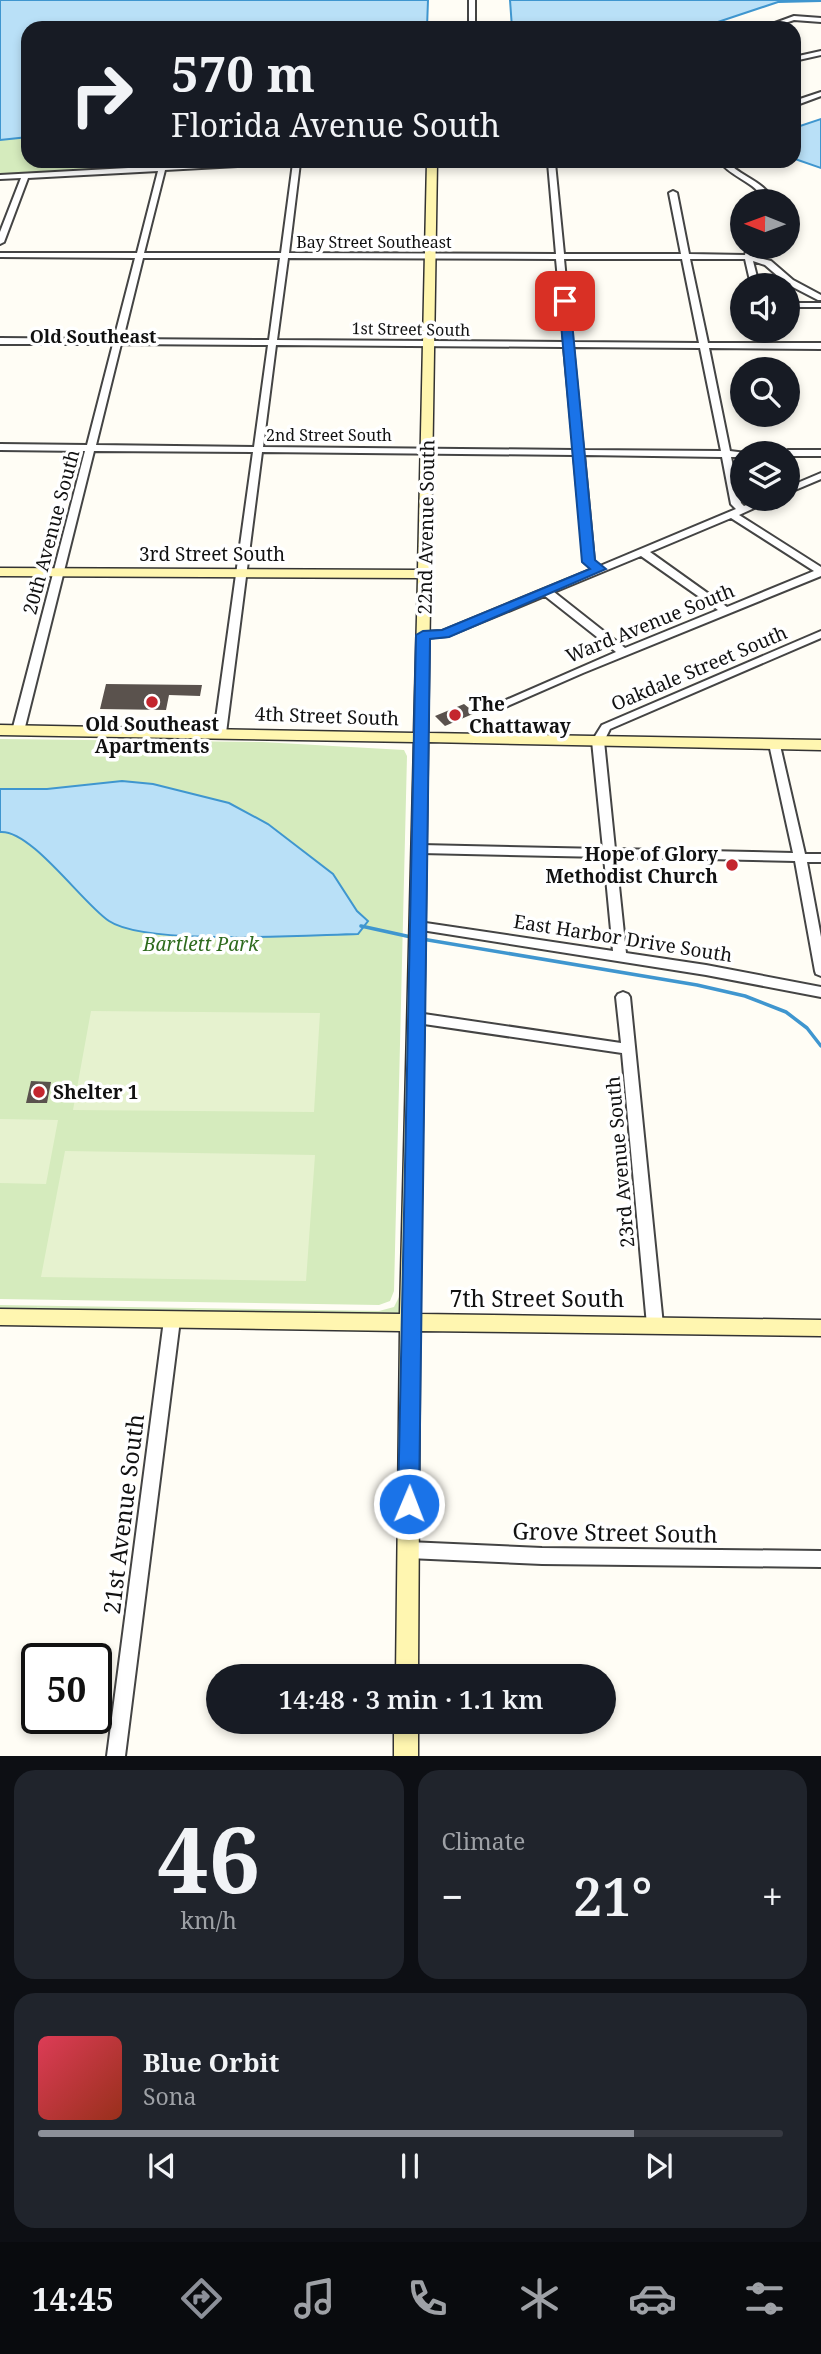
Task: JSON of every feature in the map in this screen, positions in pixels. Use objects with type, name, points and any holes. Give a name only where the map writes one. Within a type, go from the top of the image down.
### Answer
[{"type":"street","points":[[472,0],[472,21]]},
{"type":"street","points":[[785,21],[794,18],[821,20]]},
{"type":"street","points":[[801,57],[821,53]]},
{"type":"street","points":[[801,101],[821,94]]},
{"type":"street","points":[[0,177],[179,168]]},
{"type":"street","points":[[220,733],[296,168]]},
{"type":"street","name":"22nd Avenue South","points":[[407,1664],[410,1323],[432,168]]},
{"type":"street","points":[[552,168],[589,562],[599,569]]},
{"type":"street","points":[[727,168],[762,189]]},
{"type":"street","points":[[118,342],[162,169]]},
{"type":"street","points":[[0,242],[24,177]]},
{"type":"street","points":[[673,193],[730,474]]},
{"type":"street","name":"Bay Street Southeast","points":[[0,254],[730,257]]},
{"type":"street","points":[[755,259],[768,263],[790,282],[821,298]]},
{"type":"street","points":[[800,304],[821,304]]},
{"type":"street","name":"1st Street South","points":[[0,341],[821,346]]},
{"type":"street","name":"20th Avenue South","points":[[18,731],[118,342]]},
{"type":"street","name":"2nd Street South","points":[[0,447],[730,454]]},
{"type":"street","points":[[800,453],[821,453]]},
{"type":"street","points":[[800,486],[821,476]]},
{"type":"street","points":[[423,635],[444,634],[742,511]]},
{"type":"street","points":[[732,515],[821,571]]},
{"type":"street","points":[[643,552],[726,611]]},
{"type":"street","name":"Ward Avenue South","points":[[494,709],[821,571]]},
{"type":"street","name":"3rd Street South","points":[[0,572],[425,574]]},
{"type":"street","points":[[547,592],[624,653]]},
{"type":"street","name":"Oakdale Street South","points":[[598,741],[607,727],[821,634]]},
{"type":"street","name":"4th Street South","points":[[0,730],[821,745]]},
{"type":"street","points":[[598,741],[620,957]]},
{"type":"street","points":[[775,744],[821,971]]},
{"type":"street","points":[[421,849],[821,858]]},
{"type":"street","name":"East Harbor Drive South","points":[[419,926],[821,992]]},
{"type":"street","name":"23rd Avenue South","points":[[623,996],[655,1325]]},
{"type":"street","points":[[417,1018],[629,1049]]},
{"type":"street","name":"7th Street South","points":[[0,1317],[821,1328]]},
{"type":"street","name":"21st Avenue South","points":[[116,1755],[172,1320]]},
{"type":"street","name":"Grove Street South","points":[[408,1550],[542,1556],[821,1559]]},
{"type":"street","points":[[406,1734],[406,1755]]},
{"type":"green space","points":[[21,138],[21,168],[125,168],[0,173],[0,140]]},
{"type":"green space","name":"Bartlett Park","points":[[0,739],[262,742],[404,750],[407,756],[394,1291],[390,1301],[379,1305],[0,1299]]},
{"type":"green space","points":[[91,1011],[320,1013],[314,1112],[73,1110]]},
{"type":"green space","points":[[0,1119],[58,1120],[46,1184],[0,1183]]},
{"type":"green space","points":[[65,1151],[315,1155],[306,1281],[41,1277]]},
{"type":"green space","points":[[402,1291],[401,1316],[0,1310],[0,1305],[379,1311],[394,1307]]},
{"type":"water","points":[[0,0],[428,0],[427,21],[21,21],[21,138],[0,140]]},
{"type":"water","points":[[510,0],[821,0],[778,2],[721,21],[512,21]]},
{"type":"water","points":[[821,119],[821,168],[801,161],[801,126]]},
{"type":"water","points":[[122,781],[153,784],[229,803],[268,824],[333,874],[357,911],[368,921],[358,934],[303,936],[191,936],[128,929],[109,921],[98,912],[26,842],[13,834],[0,832],[0,789],[47,789]]},
{"type":"building","name":"Old Southeast Apartments","points":[[106,684],[202,685],[200,696],[169,695],[166,710],[100,709]]},
{"type":"building","name":"The Chattaway","points":[[464,704],[475,713],[445,726],[435,716]]},
{"type":"building","name":"Shelter 1","points":[[31,1081],[51,1082],[47,1103],[26,1103]]},
{"type":"waterway","points":[[361,926],[411,937]]},
{"type":"waterway","points":[[422,939],[697,985],[745,996],[786,1012],[807,1028],[821,1046]]},
{"type":"place","name":"Old Southeast Apartments","points":[[152,702]]},
{"type":"place","name":"The Chattaway","points":[[455,715]]},
{"type":"place","name":"Hope of Glory Methodist Church","points":[[732,865]]},
{"type":"place","name":"Shelter 1","points":[[39,1092]]},
{"type":"district","name":"Old Southeast","points":[[93,337]]},
{"type":"route","points":[[409,1504],[423,635],[444,634],[599,569],[589,562],[565,301]]}]
